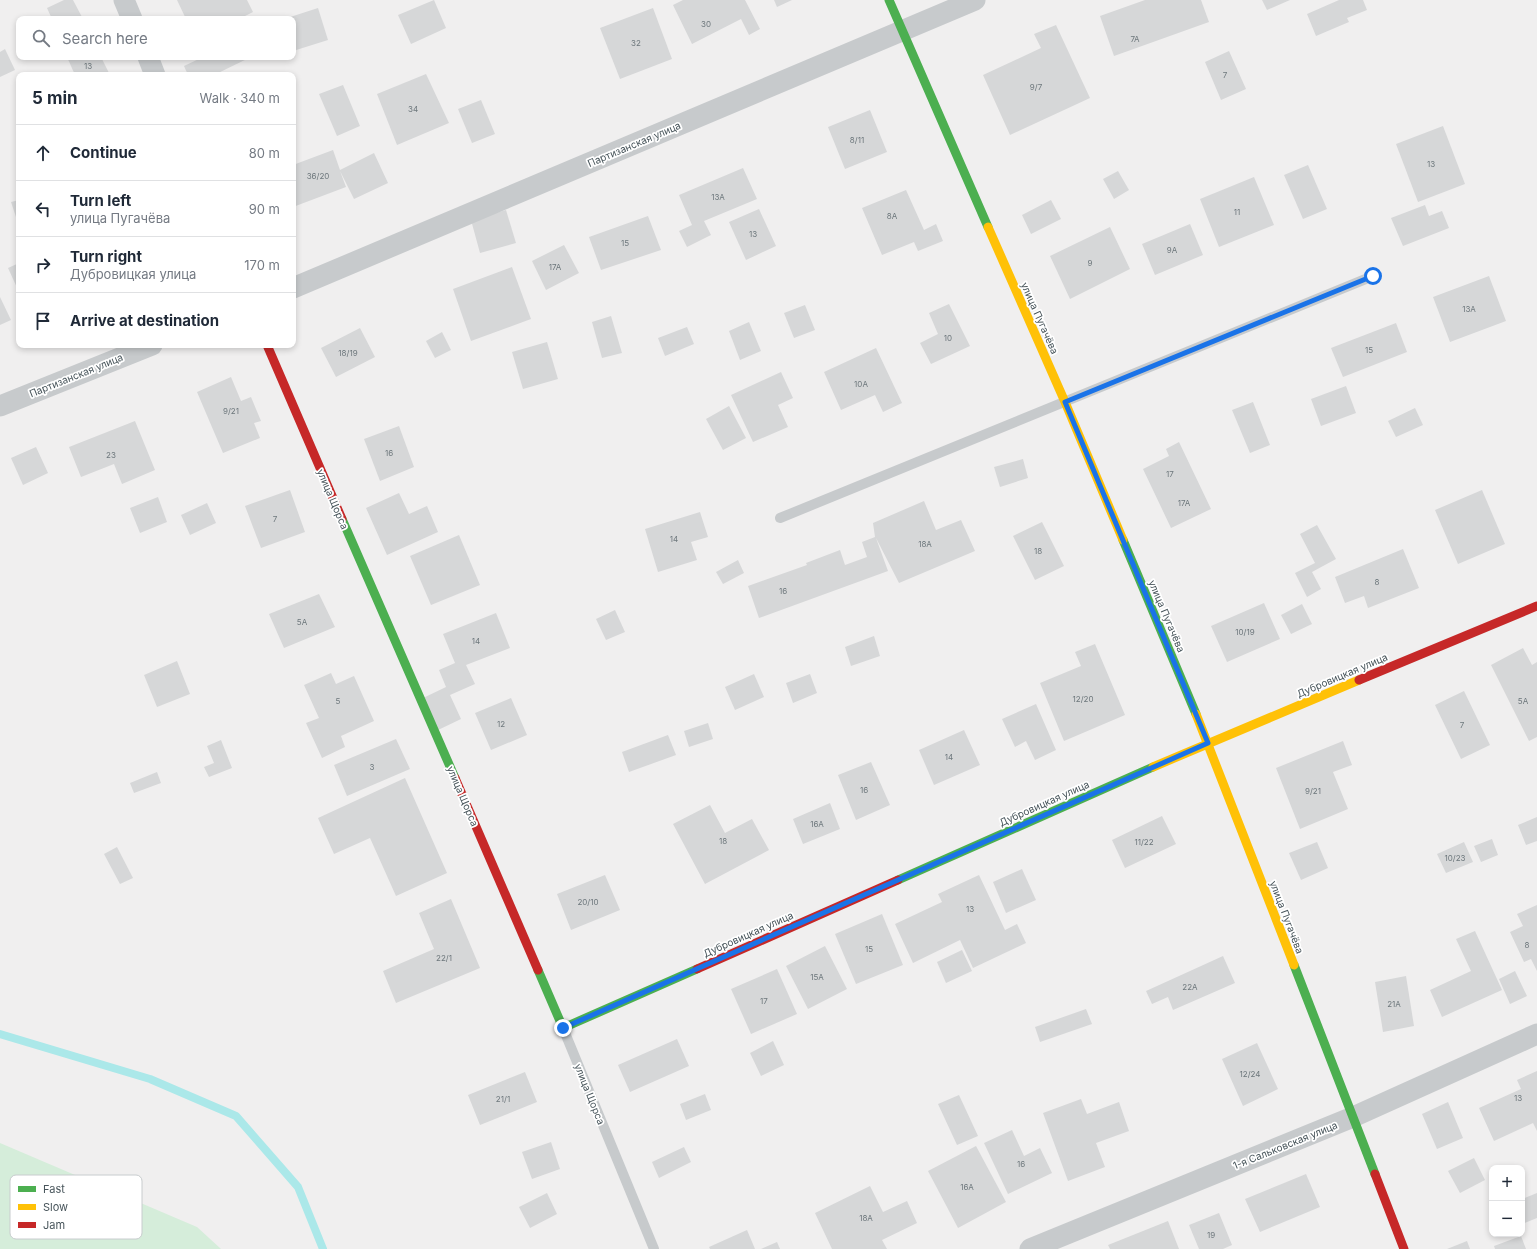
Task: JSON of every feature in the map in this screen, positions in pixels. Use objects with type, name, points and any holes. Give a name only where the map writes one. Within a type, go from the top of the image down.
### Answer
[{"type":"street","points":[[124,0],[131,16]]},
{"type":"street","name":"улица Пугачёва","points":[[890,0],[902,31],[1065,402],[1208,743],[1404,1249]]},
{"type":"street","name":"Партизанская улица","points":[[296,287],[975,0]]},
{"type":"street","points":[[149,60],[154,72]]},
{"type":"street","name":"Партизанская улица","points":[[0,406],[145,348]]},
{"type":"street","name":"улица Щорса","points":[[268,348],[563,1028]]},
{"type":"street","name":"Дубровицкая улица","points":[[563,1028],[1208,743],[1537,606]]},
{"type":"street","name":"1-я Сальковская улица","points":[[1030,1249],[1353,1117],[1537,1034]]},
{"type":"lane","points":[[780,518],[1373,276]]},
{"type":"lane","name":"улица Щорса","points":[[563,1028],[654,1249]]},
{"type":"green space","points":[[0,1143],[75,1175],[10,1175],[10,1239],[142,1239],[142,1204],[197,1227],[221,1249],[0,1249]]},
{"type":"building","points":[[64,0],[73,0],[81,16],[51,16],[47,8]]},
{"type":"building","points":[[177,0],[247,0],[253,12],[245,16],[185,16]]},
{"type":"building","points":[[434,0],[446,28],[411,44],[398,15]]},
{"type":"building","points":[[683,0],[745,0],[760,29],[749,35],[741,19],[692,44],[673,5]]},
{"type":"building","points":[[774,0],[792,0],[777,7]]},
{"type":"building","points":[[1145,0],[1201,0],[1209,22],[1114,56],[1100,16]]},
{"type":"building","points":[[1262,0],[1290,0],[1267,10]]},
{"type":"building","points":[[1339,0],[1363,0],[1367,10],[1347,18],[1349,22],[1316,36],[1307,14]]},
{"type":"building","points":[[318,8],[328,40],[296,50],[296,16],[293,16]]},
{"type":"building","points":[[653,8],[672,59],[620,79],[600,28]]},
{"type":"building","points":[[1056,25],[1090,98],[1010,135],[983,75],[1041,48],[1034,34]]},
{"type":"building","points":[[5,49],[15,70],[0,77],[0,52]]},
{"type":"building","points":[[1229,51],[1246,89],[1221,100],[1205,62]]},
{"type":"building","points":[[68,60],[102,60],[108,72],[74,72]]},
{"type":"building","points":[[197,60],[245,60],[220,72],[187,72],[184,66]]},
{"type":"building","points":[[426,74],[449,123],[397,145],[377,94]]},
{"type":"building","points":[[343,85],[360,126],[337,136],[319,94]]},
{"type":"building","points":[[481,100],[495,134],[472,143],[458,109]]},
{"type":"building","points":[[870,110],[887,152],[845,169],[828,127]]},
{"type":"building","points":[[1443,126],[1465,184],[1418,202],[1396,144]]},
{"type":"building","points":[[333,150],[340,170],[374,153],[388,183],[354,199],[340,171],[346,187],[296,206],[296,164]]},
{"type":"building","points":[[1308,165],[1327,209],[1303,219],[1284,175]]},
{"type":"building","points":[[743,168],[757,199],[704,221],[711,235],[687,247],[679,231],[692,225],[679,195]]},
{"type":"building","points":[[1118,171],[1129,190],[1114,199],[1103,179]]},
{"type":"building","points":[[1254,177],[1274,225],[1219,247],[1200,199]]},
{"type":"building","points":[[906,190],[924,230],[936,224],[943,241],[918,251],[914,242],[882,255],[862,208]]},
{"type":"building","points":[[1051,200],[1061,219],[1031,234],[1022,215]]},
{"type":"building","points":[[16,201],[16,217],[11,202]]},
{"type":"building","points":[[1425,205],[1429,216],[1442,211],[1449,228],[1403,246],[1391,218]]},
{"type":"building","points":[[759,209],[776,246],[746,260],[729,222]]},
{"type":"building","points":[[506,210],[516,243],[480,253],[471,220]]},
{"type":"building","points":[[648,216],[661,250],[601,270],[589,237]]},
{"type":"building","points":[[1190,224],[1203,255],[1155,275],[1142,244]]},
{"type":"building","points":[[1110,227],[1130,269],[1070,299],[1050,256]]},
{"type":"building","points":[[564,245],[579,273],[546,290],[532,261]]},
{"type":"building","points":[[16,264],[16,285],[8,268]]},
{"type":"building","points":[[512,267],[531,319],[471,341],[453,289]]},
{"type":"building","points":[[1489,276],[1506,321],[1450,342],[1433,297]]},
{"type":"building","points":[[0,297],[11,320],[0,325]]},
{"type":"building","points":[[949,304],[970,346],[931,364],[920,343],[938,334],[929,313]]},
{"type":"building","points":[[805,305],[815,330],[794,338],[784,313]]},
{"type":"building","points":[[611,316],[622,353],[602,358],[592,322]]},
{"type":"building","points":[[749,322],[761,351],[740,360],[729,331]]},
{"type":"building","points":[[1396,323],[1407,352],[1343,377],[1331,348]]},
{"type":"building","points":[[687,327],[694,344],[665,356],[658,338]]},
{"type":"building","points":[[360,328],[375,357],[336,377],[321,348]]},
{"type":"building","points":[[442,332],[451,350],[435,358],[426,341]]},
{"type":"building","points":[[547,342],[558,379],[523,389],[512,352]]},
{"type":"building","points":[[876,348],[902,403],[883,412],[875,395],[841,410],[824,372]]},
{"type":"building","points":[[781,372],[793,398],[778,405],[788,427],[753,442],[731,395]]},
{"type":"building","points":[[231,377],[241,401],[251,397],[261,421],[254,423],[260,438],[223,453],[197,392]]},
{"type":"building","points":[[1346,386],[1356,413],[1321,426],[1311,399]]},
{"type":"building","points":[[1253,402],[1270,445],[1250,453],[1232,410]]},
{"type":"building","points":[[729,406],[746,438],[723,450],[706,419]]},
{"type":"building","points":[[1415,408],[1423,425],[1396,437],[1388,421]]},
{"type":"building","points":[[135,421],[155,470],[122,484],[114,464],[81,477],[69,447]]},
{"type":"building","points":[[399,426],[414,467],[380,481],[364,439]]},
{"type":"building","points":[[1179,442],[1211,509],[1171,528],[1143,469],[1169,456],[1166,449]]},
{"type":"building","points":[[36,447],[48,473],[23,485],[11,458]]},
{"type":"building","points":[[1023,459],[1028,478],[1000,487],[994,467]]},
{"type":"building","points":[[290,490],[305,532],[261,548],[245,506]]},
{"type":"building","points":[[1482,490],[1505,544],[1458,564],[1435,510]]},
{"type":"building","points":[[399,493],[409,514],[427,506],[438,532],[387,555],[366,508]]},
{"type":"building","points":[[158,497],[167,522],[140,533],[130,508]]},
{"type":"building","points":[[924,501],[936,530],[961,520],[975,551],[899,583],[876,538],[888,571],[759,618],[748,586],[807,565],[806,563],[840,550],[845,565],[867,557],[862,542],[875,537],[873,523]]},
{"type":"building","points":[[207,503],[216,523],[190,535],[181,515]]},
{"type":"building","points":[[700,512],[708,537],[691,542],[697,560],[658,572],[645,529]]},
{"type":"building","points":[[1042,522],[1064,566],[1035,580],[1013,536]]},
{"type":"building","points":[[1317,525],[1336,559],[1312,572],[1321,589],[1307,597],[1295,573],[1315,563],[1300,534]]},
{"type":"building","points":[[459,535],[480,585],[431,605],[410,556]]},
{"type":"building","points":[[1403,549],[1419,588],[1368,608],[1364,596],[1345,603],[1335,577]]},
{"type":"building","points":[[738,560],[744,573],[723,584],[716,572]]},
{"type":"building","points":[[319,594],[335,627],[284,648],[269,614]]},
{"type":"building","points":[[1264,603],[1280,639],[1227,662],[1211,626]]},
{"type":"building","points":[[1302,604],[1312,624],[1291,634],[1281,615]]},
{"type":"building","points":[[615,610],[625,632],[606,640],[596,619]]},
{"type":"building","points":[[496,613],[510,648],[466,665],[475,684],[450,695],[461,719],[436,731],[421,699],[446,687],[439,670],[455,663],[443,634]]},
{"type":"building","points":[[874,636],[880,656],[851,666],[845,647]]},
{"type":"building","points":[[1095,644],[1125,715],[1064,741],[1040,683],[1081,666],[1075,652]]},
{"type":"building","points":[[1523,648],[1532,665],[1537,662],[1537,737],[1529,741],[1491,665]]},
{"type":"building","points":[[177,661],[190,694],[157,707],[144,675]]},
{"type":"building","points":[[331,673],[336,684],[354,676],[374,721],[341,736],[345,747],[322,758],[306,723],[319,718],[304,685]]},
{"type":"building","points":[[754,674],[764,697],[735,710],[725,687]]},
{"type":"building","points":[[810,674],[817,693],[793,703],[786,683]]},
{"type":"building","points":[[1464,691],[1490,745],[1461,759],[1435,705]]},
{"type":"building","points":[[511,698],[527,735],[491,750],[475,713]]},
{"type":"building","points":[[1036,704],[1056,750],[1035,760],[1026,741],[1015,747],[1002,719]]},
{"type":"building","points":[[708,723],[713,739],[689,747],[684,731]]},
{"type":"building","points":[[964,730],[980,765],[934,785],[919,750]]},
{"type":"building","points":[[668,735],[676,755],[629,772],[622,752]]},
{"type":"building","points":[[396,739],[410,769],[347,796],[334,765]]},
{"type":"building","points":[[221,740],[232,768],[209,777],[204,767],[214,763],[207,746]]},
{"type":"building","points":[[1343,741],[1352,765],[1333,772],[1348,809],[1300,829],[1276,768]]},
{"type":"building","points":[[871,762],[890,805],[856,820],[838,775]]},
{"type":"building","points":[[157,772],[161,783],[134,793],[130,783]]},
{"type":"building","points":[[405,778],[447,873],[396,896],[370,838],[334,854],[318,818]]},
{"type":"building","points":[[830,803],[840,829],[803,844],[793,819]]},
{"type":"building","points":[[710,805],[725,833],[752,819],[769,850],[705,884],[673,824]]},
{"type":"building","points":[[1162,816],[1176,844],[1125,868],[1112,840]]},
{"type":"building","points":[[1537,817],[1537,841],[1526,845],[1518,825]]},
{"type":"building","points":[[1492,839],[1498,855],[1481,862],[1474,846]]},
{"type":"building","points":[[1317,842],[1328,868],[1301,880],[1289,853]]},
{"type":"building","points":[[1464,842],[1473,862],[1446,873],[1437,854]]},
{"type":"building","points":[[117,847],[133,878],[120,884],[104,854]]},
{"type":"building","points":[[1022,869],[1036,900],[1006,913],[993,882]]},
{"type":"building","points":[[605,875],[620,910],[571,930],[557,894]]},
{"type":"building","points":[[979,875],[1005,930],[1017,924],[1026,943],[973,968],[960,940],[913,963],[895,924],[942,902],[938,894]]},
{"type":"building","points":[[451,899],[480,968],[396,1003],[383,971],[434,949],[419,913]]},
{"type":"building","points":[[1537,905],[1537,971],[1531,959],[1524,962],[1510,932],[1523,926],[1517,914]]},
{"type":"building","points":[[882,914],[903,965],[856,984],[835,934]]},
{"type":"building","points":[[1475,931],[1502,990],[1442,1017],[1430,990],[1471,971],[1456,939]]},
{"type":"building","points":[[825,946],[847,989],[808,1009],[786,966]]},
{"type":"building","points":[[962,950],[972,971],[946,983],[937,962]]},
{"type":"building","points":[[1223,956],[1235,983],[1173,1010],[1168,997],[1152,1004],[1146,991]]},
{"type":"building","points":[[777,969],[797,1014],[751,1034],[731,989]]},
{"type":"building","points":[[1515,971],[1527,996],[1510,1004],[1499,979]]},
{"type":"building","points":[[1406,976],[1414,1026],[1383,1032],[1375,982]]},
{"type":"building","points":[[1086,1009],[1092,1024],[1040,1042],[1035,1027]]},
{"type":"building","points":[[677,1039],[689,1066],[630,1092],[618,1065]]},
{"type":"building","points":[[773,1041],[784,1065],[761,1076],[750,1053]]},
{"type":"building","points":[[1257,1043],[1278,1089],[1243,1106],[1222,1059]]},
{"type":"building","points":[[1537,1071],[1537,1131],[1533,1123],[1494,1141],[1479,1108],[1521,1089],[1517,1080]]},
{"type":"building","points":[[525,1072],[537,1102],[480,1125],[468,1095]]},
{"type":"building","points":[[705,1094],[711,1110],[686,1120],[680,1104]]},
{"type":"building","points":[[959,1095],[978,1136],[957,1145],[938,1104]]},
{"type":"building","points":[[1081,1099],[1087,1114],[1119,1102],[1129,1131],[1096,1143],[1105,1167],[1068,1181],[1043,1113]]},
{"type":"building","points":[[1448,1102],[1463,1138],[1437,1149],[1422,1114]]},
{"type":"building","points":[[1012,1130],[1024,1156],[1040,1148],[1052,1173],[1008,1194],[984,1143]]},
{"type":"building","points":[[551,1142],[560,1169],[532,1179],[522,1152]]},
{"type":"building","points":[[976,1146],[1006,1202],[958,1228],[928,1171]]},
{"type":"building","points":[[684,1147],[691,1162],[659,1178],[652,1162]]},
{"type":"building","points":[[1474,1158],[1485,1180],[1460,1193],[1448,1171]]},
{"type":"building","points":[[1306,1174],[1320,1207],[1260,1232],[1245,1199]]},
{"type":"building","points":[[870,1186],[883,1212],[907,1201],[917,1223],[882,1240],[887,1249],[832,1249],[815,1213]]},
{"type":"building","points":[[547,1193],[557,1214],[530,1228],[519,1207]]},
{"type":"building","points":[[1537,1193],[1537,1218],[1525,1223],[1525,1201],[1525,1198]]},
{"type":"building","points":[[1219,1213],[1232,1245],[1223,1249],[1199,1249],[1189,1225]]},
{"type":"building","points":[[1168,1221],[1179,1249],[1110,1249],[1108,1245]]},
{"type":"building","points":[[747,1230],[755,1249],[710,1249],[709,1247]]},
{"type":"building","points":[[1521,1237],[1526,1249],[1495,1249],[1494,1246]]},
{"type":"building","points":[[1467,1241],[1470,1249],[1447,1249]]},
{"type":"building","points":[[777,1242],[780,1249],[761,1249]]},
{"type":"waterway","points":[[0,1034],[150,1079],[236,1116],[298,1187],[323,1249]]},
{"type":"traffic: fast","points":[[889,0],[988,227]]},
{"type":"traffic: fast","points":[[342,519],[455,778]]},
{"type":"traffic: fast","points":[[1123,540],[1196,714]]},
{"type":"traffic: fast","points":[[898,880],[1153,767]]},
{"type":"traffic: fast","points":[[1294,965],[1375,1174]]},
{"type":"traffic: fast","points":[[538,970],[563,1028],[697,969]]},
{"type":"traffic: slow","points":[[988,227],[1065,402],[1123,540]]},
{"type":"traffic: slow","points":[[1153,767],[1359,680]]},
{"type":"traffic: slow","points":[[1196,714],[1294,965]]},
{"type":"traffic: jam","points":[[268,348],[342,519]]},
{"type":"traffic: jam","points":[[1359,680],[1537,606]]},
{"type":"traffic: jam","points":[[455,778],[538,970]]},
{"type":"traffic: jam","points":[[697,969],[898,880]]},
{"type":"traffic: jam","points":[[1375,1174],[1404,1249]]},
{"type":"route","points":[[563,1028],[1208,743],[1065,402],[1373,276]]}]
